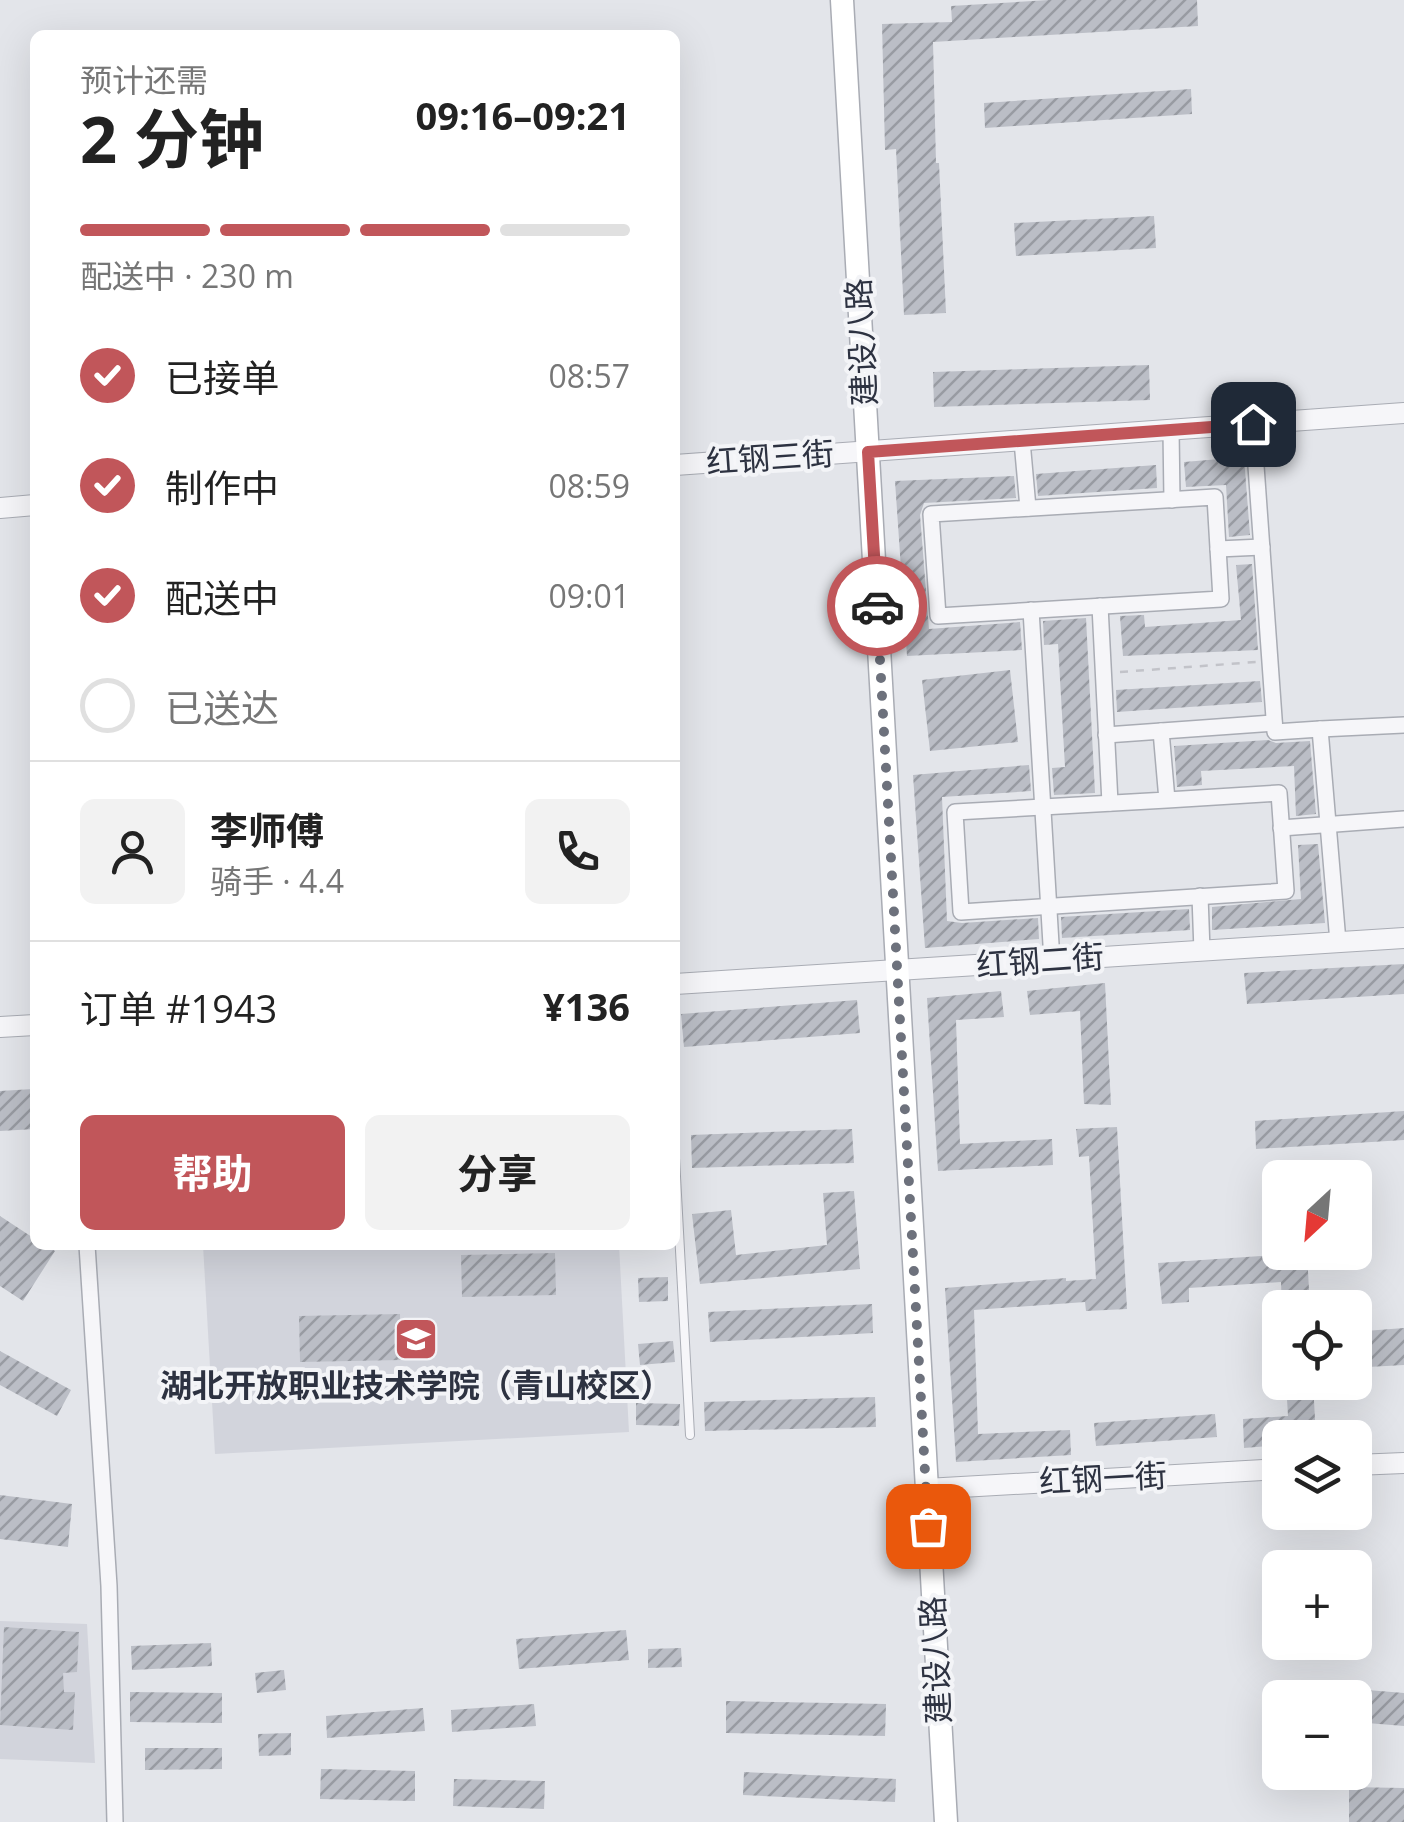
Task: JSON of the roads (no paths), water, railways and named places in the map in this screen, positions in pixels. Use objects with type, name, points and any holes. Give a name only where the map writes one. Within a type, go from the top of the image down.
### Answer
[{"type":"main road","name":"建设八路","points":[[842,0],[946,1822]]},
{"type":"street","name":"红钢三街","points":[[680,464],[1404,413]]},
{"type":"street","points":[[1253,424],[1274,732],[1404,725]]},
{"type":"street","points":[[1171,430],[1172,500]]},
{"type":"street","points":[[1022,441],[1028,508]]},
{"type":"street","points":[[1214,497],[1221,599],[938,616],[931,514],[1028,508],[1214,497]]},
{"type":"street","points":[[0,508],[30,506]]},
{"type":"street","points":[[1218,549],[1262,546]]},
{"type":"street","points":[[1100,606],[1110,803]]},
{"type":"street","points":[[1031,610],[1052,961]]},
{"type":"street","points":[[1106,735],[1274,723]]},
{"type":"street","points":[[1320,729],[1338,942]]},
{"type":"street","points":[[1161,731],[1167,800]]},
{"type":"street","points":[[1279,793],[1286,891],[961,912],[955,812],[1042,807],[1279,793]]},
{"type":"street","points":[[1281,828],[1404,819]]},
{"type":"street","points":[[1200,896],[1202,951]]},
{"type":"street","name":"红钢二街","points":[[680,984],[1404,938]]},
{"type":"street","points":[[0,1027],[30,1025]]},
{"type":"street","points":[[87,1250],[109,1586],[115,1822]]},
{"type":"street","points":[[1372,1464],[1404,1463]]},
{"type":"street","name":"红钢一街","points":[[926,1489],[1262,1471]]},
{"type":"lane","points":[[680,1250],[690,1436]]},
{"type":"place","name":"湖北开放职业技术学院（青山校区）","points":[[416,1339]]}]
